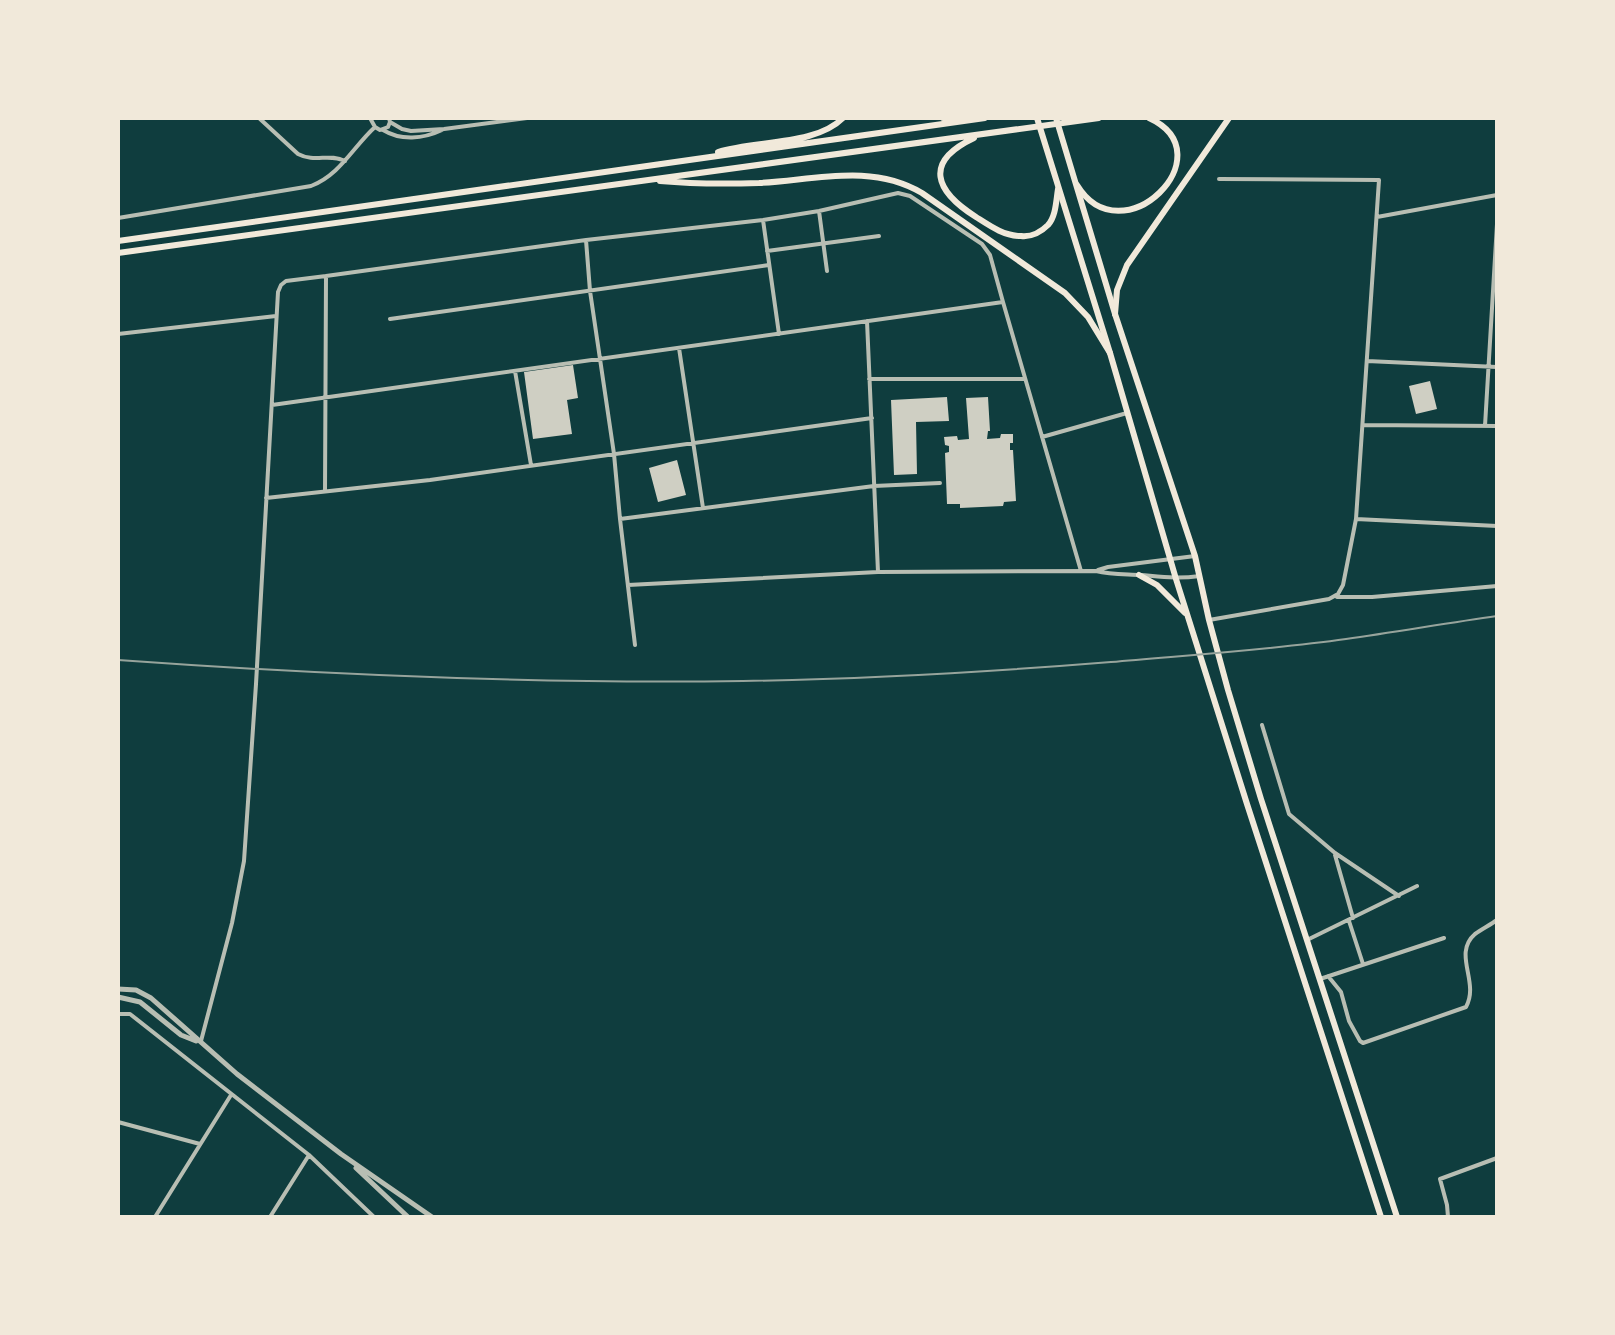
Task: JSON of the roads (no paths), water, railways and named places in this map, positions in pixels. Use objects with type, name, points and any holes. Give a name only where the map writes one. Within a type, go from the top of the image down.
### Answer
[{"type":"main road","points":[[703,157],[733,148],[812,136],[843,118]]},
{"type":"main road","points":[[943,118],[984,118]]},
{"type":"main road","points":[[118,241],[984,118]]},
{"type":"main road","points":[[1037,118],[1187,615],[1381,1217]]},
{"type":"main road","points":[[1056,118],[1115,314],[1195,556],[1209,620],[1243,741],[1307,940],[1324,978],[1397,1217]]},
{"type":"main road","points":[[118,253],[1098,118]]},
{"type":"main road","points":[[1077,185],[1091,202],[1118,212],[1140,206],[1161,192],[1174,174],[1177,152],[1168,131],[1149,118]]},
{"type":"main road","points":[[1115,314],[1117,290],[1127,265],[1229,118]]},
{"type":"main road","points":[[982,135],[957,146],[942,164],[944,188],[961,208],[995,229],[1015,236],[1030,236],[1040,232],[1051,221],[1058,189]]},
{"type":"main road","points":[[648,180],[734,184],[855,175],[897,181],[929,198],[1065,293],[1088,317],[1110,353]]},
{"type":"main road","points":[[1139,575],[1157,585],[1187,615]]},
{"type":"street","points":[[259,118],[301,156],[345,161]]},
{"type":"street","points":[[383,130],[388,127],[389,119],[406,130],[444,129],[486,121],[527,118]]},
{"type":"street","points":[[118,218],[304,188],[329,177],[345,161],[373,121],[396,137],[406,138],[444,129]]},
{"type":"street","points":[[1219,179],[1379,180],[1356,519],[1343,585],[1335,597]]},
{"type":"street","points":[[200,1043],[232,923],[244,861],[276,316],[278,290],[283,283],[586,240],[763,220],[898,193],[917,199],[985,247],[992,258],[1081,571]]},
{"type":"street","points":[[1377,217],[1497,195]]},
{"type":"street","points":[[819,211],[827,271]]},
{"type":"street","points":[[763,220],[779,334]]},
{"type":"street","points":[[1485,426],[1497,224]]},
{"type":"street","points":[[767,251],[879,236]]},
{"type":"street","points":[[586,240],[635,645]]},
{"type":"street","points":[[390,319],[769,265]]},
{"type":"street","points":[[325,491],[326,276]]},
{"type":"street","points":[[272,405],[1003,302]]},
{"type":"street","points":[[118,334],[276,316]]},
{"type":"street","points":[[867,321],[878,572]]},
{"type":"street","points":[[679,348],[703,508]]},
{"type":"street","points":[[1367,361],[1497,367]]},
{"type":"street","points":[[515,371],[531,465]]},
{"type":"street","points":[[869,379],[1025,379]]},
{"type":"street","points":[[1042,437],[1127,413]]},
{"type":"street","points":[[266,498],[430,480],[872,418]]},
{"type":"street","points":[[1363,425],[1497,426]]},
{"type":"street","points":[[620,519],[874,486],[940,483]]},
{"type":"street","points":[[1356,519],[1497,526]]},
{"type":"street","points":[[1096,571],[1195,556]]},
{"type":"street","points":[[628,585],[878,572],[1096,571],[1111,575],[1176,579],[1200,576]]},
{"type":"street","points":[[1209,620],[1335,597],[1372,597],[1497,586]]},
{"type":"street","points":[[1262,725],[1289,814],[1335,853],[1399,896]]},
{"type":"street","points":[[1335,853],[1363,964]]},
{"type":"street","points":[[1307,940],[1417,886]]},
{"type":"street","points":[[1324,978],[1341,992],[1349,1021],[1363,1043],[1466,1007],[1472,990],[1466,961],[1468,945],[1473,935],[1497,920]]},
{"type":"street","points":[[1324,978],[1444,938]]},
{"type":"street","points":[[118,989],[136,990],[151,998],[200,1043],[341,1154],[432,1217]]},
{"type":"street","points":[[118,997],[140,1002],[181,1035],[200,1043]]},
{"type":"street","points":[[118,1014],[130,1014],[309,1155],[374,1217]]},
{"type":"street","points":[[155,1217],[231,1095]]},
{"type":"street","points":[[118,1122],[200,1144]]},
{"type":"street","points":[[341,1154],[408,1217]]},
{"type":"street","points":[[270,1217],[309,1155]]},
{"type":"street","points":[[1448,1217],[1440,1179],[1497,1158]]},
{"type":"railway","points":[[118,660],[508,680],[665,682],[835,679],[1019,669],[1258,649],[1497,616]]}]
